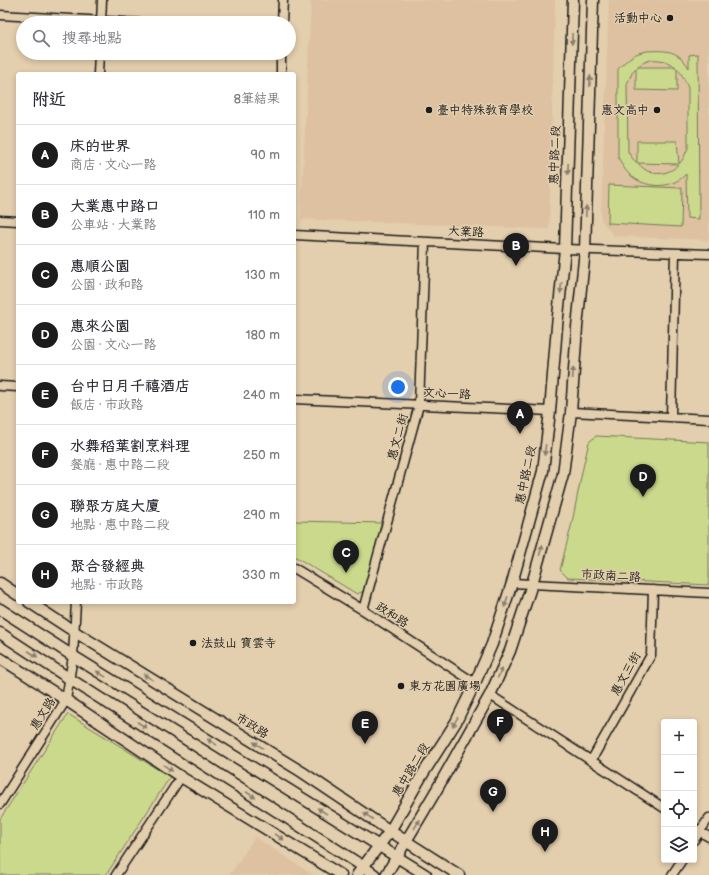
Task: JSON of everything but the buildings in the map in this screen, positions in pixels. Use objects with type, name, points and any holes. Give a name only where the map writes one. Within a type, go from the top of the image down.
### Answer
[{"type":"street","points":[[101,16],[102,0]]},
{"type":"street","points":[[282,0],[282,16]]},
{"type":"street","name":"惠中路二段","points":[[360,871],[390,831],[421,777],[456,722],[475,683],[492,644],[512,583],[543,471],[565,249],[573,0]]},
{"type":"street","points":[[386,875],[490,695],[510,652],[532,584],[563,474],[571,412],[577,327],[585,250],[593,0]]},
{"type":"street","points":[[0,15],[16,16]]},
{"type":"street","points":[[98,72],[99,60]]},
{"type":"street","points":[[281,60],[281,72]]},
{"type":"street","points":[[0,220],[16,221]]},
{"type":"street","name":"大業路","points":[[296,235],[585,250],[709,254]]},
{"type":"street","name":"惠文二街","points":[[363,610],[419,405],[425,242]]},
{"type":"street","points":[[671,417],[675,253]]},
{"type":"street","points":[[0,386],[16,387]]},
{"type":"street","name":"文心一路","points":[[296,400],[550,411]]},
{"type":"street","points":[[571,412],[709,419]]},
{"type":"street","name":"政和路","points":[[296,569],[363,610],[475,683]]},
{"type":"street","points":[[0,583],[16,594]]},
{"type":"street","name":"市政南二路","points":[[512,583],[709,593]]},
{"type":"street","name":"惠文三街","points":[[591,761],[651,655],[653,590]]},
{"type":"street","name":"市政路","points":[[32,604],[302,772],[459,875]]},
{"type":"street","name":"惠文路","points":[[0,804],[66,700],[73,656],[76,604]]},
{"type":"street","points":[[0,608],[73,656],[426,875]]},
{"type":"street","points":[[0,633],[360,871],[375,875]]},
{"type":"street","points":[[0,658],[181,777],[341,875]]},
{"type":"street","points":[[490,695],[661,806]]},
{"type":"street","points":[[116,875],[181,777]]},
{"type":"street","points":[[709,818],[697,829],[709,837]]},
{"type":"street","points":[[672,875],[680,863]]},
{"type":"shaded area","name":"臺中特殊教育學校","points":[[311,0],[555,0],[549,229],[301,219]]},
{"type":"shaded area","name":"惠文高中","points":[[609,0],[709,0],[709,240],[614,236],[601,220]]},
{"type":"shaded area","points":[[255,837],[313,875],[230,875]]},
{"type":"green space","points":[[647,51],[666,51],[676,54],[689,68],[689,55],[698,54],[699,219],[687,218],[686,174],[673,183],[657,186],[649,185],[634,178],[628,173],[618,157],[618,69],[631,57],[638,53]],"holes":[[[650,60],[664,61],[676,67],[637,67]],[[636,68],[636,90],[677,91],[677,68],[685,80],[688,88],[688,148],[679,164],[677,141],[637,141],[637,163],[628,152],[627,84]],[[638,163],[678,164],[672,170],[659,174],[644,169]]]},
{"type":"green space","points":[[609,185],[682,188],[681,227],[608,223]]},
{"type":"green space","points":[[596,436],[709,442],[709,585],[568,578],[560,570],[572,523],[589,442]]},
{"type":"green space","points":[[296,521],[383,523],[364,591],[357,594],[296,557]]},
{"type":"green space","points":[[68,714],[170,777],[106,875],[0,875],[0,819]]},
{"type":"place","name":"活動中心","points":[[670,18]]},
{"type":"place","name":"臺中特殊教育學校","points":[[429,110]]},
{"type":"place","name":"惠文高中","points":[[657,110]]},
{"type":"place","name":"大業惠中路口","points":[[516,266]]},
{"type":"place","name":"床的世界","points":[[520,434]]},
{"type":"place","name":"惠來公園","points":[[643,497]]},
{"type":"place","name":"惠順公園","points":[[346,573]]},
{"type":"place","name":"法鼓山 寶雲寺","points":[[193,643]]},
{"type":"place","name":"東方花園廣場","points":[[401,686]]},
{"type":"place","name":"水舞稻葉割烹料理","points":[[500,742]]},
{"type":"place","name":"台中日月千禧酒店","points":[[365,744]]},
{"type":"place","name":"聯聚方庭大廈","points":[[493,812]]},
{"type":"place","name":"聚合發經典","points":[[545,852]]}]
